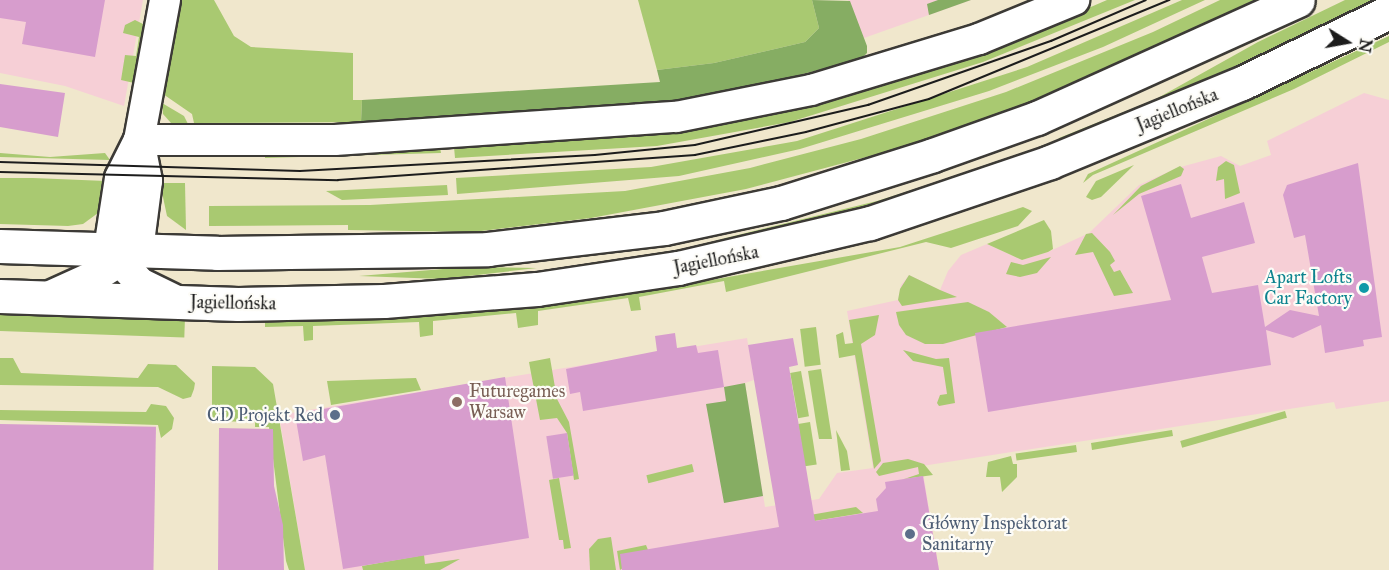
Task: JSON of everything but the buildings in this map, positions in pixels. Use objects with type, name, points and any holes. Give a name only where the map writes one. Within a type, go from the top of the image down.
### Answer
[{"type":"main road","points":[[0,246],[122,254],[518,248],[621,235],[725,216],[830,189],[1037,118],[1298,0]]},
{"type":"main road","name":"Jagiellońska","points":[[0,296],[180,302],[333,303],[489,294],[632,276],[785,246],[870,223],[1050,162],[1242,83],[1389,12]]},
{"type":"street","points":[[46,298],[122,254],[147,181],[139,140],[165,0]]},
{"type":"street","points":[[139,140],[335,140],[676,117],[811,90],[979,39],[1074,0]]},
{"type":"street","points":[[122,254],[152,291],[180,302]]},
{"type":"shaded area","points":[[0,0],[143,0],[124,106],[65,86],[0,73]]},
{"type":"shaded area","points":[[848,0],[971,0],[864,38]]},
{"type":"shaded area","points":[[1364,93],[1389,100],[1389,401],[1336,409],[1334,402],[922,466],[939,570],[305,570],[279,415],[747,338],[754,380],[745,383],[765,507],[819,499],[837,473],[873,468],[847,311],[898,300],[901,285],[909,275],[940,290],[948,271],[961,255],[987,244],[1022,260],[1048,252],[1089,233],[1139,185],[1177,168],[1221,156],[1240,166],[1271,155],[1267,141]]},
{"type":"green space","points":[[180,0],[214,0],[234,36],[251,47],[353,53],[353,100],[362,100],[361,122],[194,123],[192,114],[163,94]]},
{"type":"green space","points":[[638,0],[812,0],[819,28],[805,42],[714,63],[657,70]]},
{"type":"green space","points":[[812,0],[850,1],[867,46],[867,53],[861,59],[776,81],[663,103],[361,122],[362,100],[660,82],[657,70],[714,63],[805,42],[819,28]]},
{"type":"green space","points":[[938,0],[971,0],[929,15],[927,4]]},
{"type":"green space","points":[[1107,0],[1135,0],[983,62],[790,122],[657,146],[455,158],[454,147],[635,135],[772,112],[1070,16]]},
{"type":"green space","points":[[1182,0],[1205,0],[1103,47],[989,91],[800,149],[679,176],[457,194],[456,178],[651,167],[797,141],[1027,67]]},
{"type":"green space","points":[[1220,0],[1264,0],[1049,96],[889,151],[746,189],[591,218],[473,232],[348,230],[348,225],[209,226],[209,206],[370,205],[625,191],[750,168],[861,139],[1006,92],[1153,32]]},
{"type":"green space","points":[[1345,0],[1378,0],[1234,70],[1057,143],[1059,138],[1156,99],[1258,42]]},
{"type":"green space","points":[[135,20],[147,26],[143,69],[137,68],[134,83],[121,80],[125,55],[136,56],[139,37],[123,33],[125,25]]},
{"type":"green space","points":[[1389,36],[1389,42],[1294,89],[1093,175],[1083,183],[1088,174]]},
{"type":"green space","points":[[162,103],[184,116],[188,124],[171,123],[163,114]]},
{"type":"green space","points":[[440,147],[441,153],[265,158],[265,153]]},
{"type":"green space","points":[[0,153],[50,157],[105,153],[110,160],[0,157]]},
{"type":"green space","points":[[1013,158],[852,211],[713,241],[877,201]]},
{"type":"green space","points":[[1226,161],[1234,165],[1240,193],[1225,199],[1224,179],[1216,181],[1218,167]]},
{"type":"green space","points":[[1134,165],[1101,197],[1092,200],[1086,197],[1096,181]]},
{"type":"green space","points":[[1180,166],[1184,169],[1181,176],[1139,194],[1113,215],[1141,186]]},
{"type":"green space","points":[[0,178],[106,181],[98,213],[83,224],[68,226],[0,224]]},
{"type":"green space","points":[[160,183],[185,183],[186,230],[167,216]]},
{"type":"green space","points":[[447,185],[448,195],[342,200],[326,191]]},
{"type":"green space","points":[[1023,207],[1032,211],[1018,226],[951,248],[926,242],[726,292],[724,281],[639,297],[641,310],[631,311],[628,298],[538,311],[538,325],[518,328],[516,313],[433,321],[433,335],[420,337],[419,322],[313,326],[313,340],[304,341],[303,326],[265,327],[265,321],[425,317],[625,295],[900,247]]},
{"type":"green space","points":[[1044,220],[1051,231],[1053,249],[1048,252],[1022,260],[987,244]]},
{"type":"green space","points":[[1092,233],[1110,252],[1115,261],[1110,265],[1114,272],[1120,270],[1133,293],[1114,296],[1093,252],[1075,255],[1086,234]]},
{"type":"green space","points":[[1051,257],[1037,273],[1020,277],[1006,274],[1011,262],[1023,265]]},
{"type":"green space","points":[[467,267],[537,268],[442,279],[359,276]]},
{"type":"green space","points":[[909,275],[957,297],[902,306],[898,300],[900,289]]},
{"type":"green space","points":[[968,302],[989,312],[1007,327],[943,344],[925,344],[906,335],[899,325],[896,312]]},
{"type":"green space","points":[[0,314],[185,320],[184,337],[0,331]]},
{"type":"green space","points":[[879,315],[875,335],[861,344],[881,461],[874,469],[855,355],[839,358],[836,335],[843,332],[845,344],[853,343],[849,320]]},
{"type":"green space","points":[[816,327],[821,365],[805,367],[800,329]]},
{"type":"green space","points":[[903,350],[936,359],[949,358],[955,403],[939,406],[937,403],[940,395],[947,394],[943,367],[913,361]]},
{"type":"green space","points":[[0,358],[13,358],[21,373],[138,378],[148,364],[176,365],[195,383],[191,397],[183,399],[158,387],[0,385]]},
{"type":"green space","points":[[550,358],[557,399],[569,422],[579,479],[574,480],[567,433],[557,418],[540,420],[529,362]]},
{"type":"green space","points":[[212,366],[255,367],[273,384],[305,570],[289,570],[286,561],[269,427],[255,427],[255,422],[212,421]]},
{"type":"green space","points":[[821,369],[832,439],[819,439],[816,422],[808,371]]},
{"type":"green space","points":[[801,371],[809,416],[798,418],[790,373]]},
{"type":"green space","points":[[416,378],[421,390],[331,405],[327,381]]},
{"type":"green space","points":[[745,383],[763,496],[724,503],[706,404],[726,401],[724,387]]},
{"type":"green space","points":[[151,404],[166,406],[174,418],[172,429],[161,438],[158,425],[0,420],[0,410],[146,412]]},
{"type":"green space","points":[[1285,411],[1287,418],[1182,448],[1180,441]]},
{"type":"green space","points":[[810,422],[817,464],[805,466],[798,424]]},
{"type":"green space","points":[[836,430],[847,451],[850,470],[841,471]]},
{"type":"green space","points":[[1172,430],[1173,436],[1092,450],[1091,443]]},
{"type":"green space","points":[[1076,445],[1077,452],[1017,460],[1016,453]]},
{"type":"green space","points":[[1011,456],[1013,464],[1017,464],[1017,477],[1002,492],[1000,477],[986,477],[988,462]]},
{"type":"green space","points":[[908,459],[924,464],[933,475],[904,479],[919,474],[918,467],[879,476],[876,472],[883,463]]},
{"type":"green space","points":[[692,464],[694,472],[648,483],[646,475]]},
{"type":"green space","points":[[559,478],[571,548],[564,549],[563,540],[559,540],[549,480]]},
{"type":"green space","points":[[856,507],[863,513],[808,522],[810,515]]},
{"type":"green space","points":[[611,537],[616,570],[590,570],[589,549],[598,539]]},
{"type":"green space","points":[[646,545],[648,550],[620,570],[617,551]]},
{"type":"green space","points":[[424,555],[425,564],[460,559],[440,570],[363,570],[362,566]]},
{"type":"tram line","points":[[0,162],[300,171],[595,155],[695,145],[868,105],[1051,41],[1146,0]]},
{"type":"tram line","points":[[0,172],[338,180],[695,155],[806,132],[929,99],[1169,0]]},
{"type":"place","name":"Apart Lofts Car Factory","points":[[1364,288]]},
{"type":"place","name":"Futuregames Warsaw","points":[[457,402]]},
{"type":"place","name":"CD Projekt Red","points":[[335,415]]},
{"type":"place","name":"Główny Inspektorat Sanitarny","points":[[910,534]]}]
